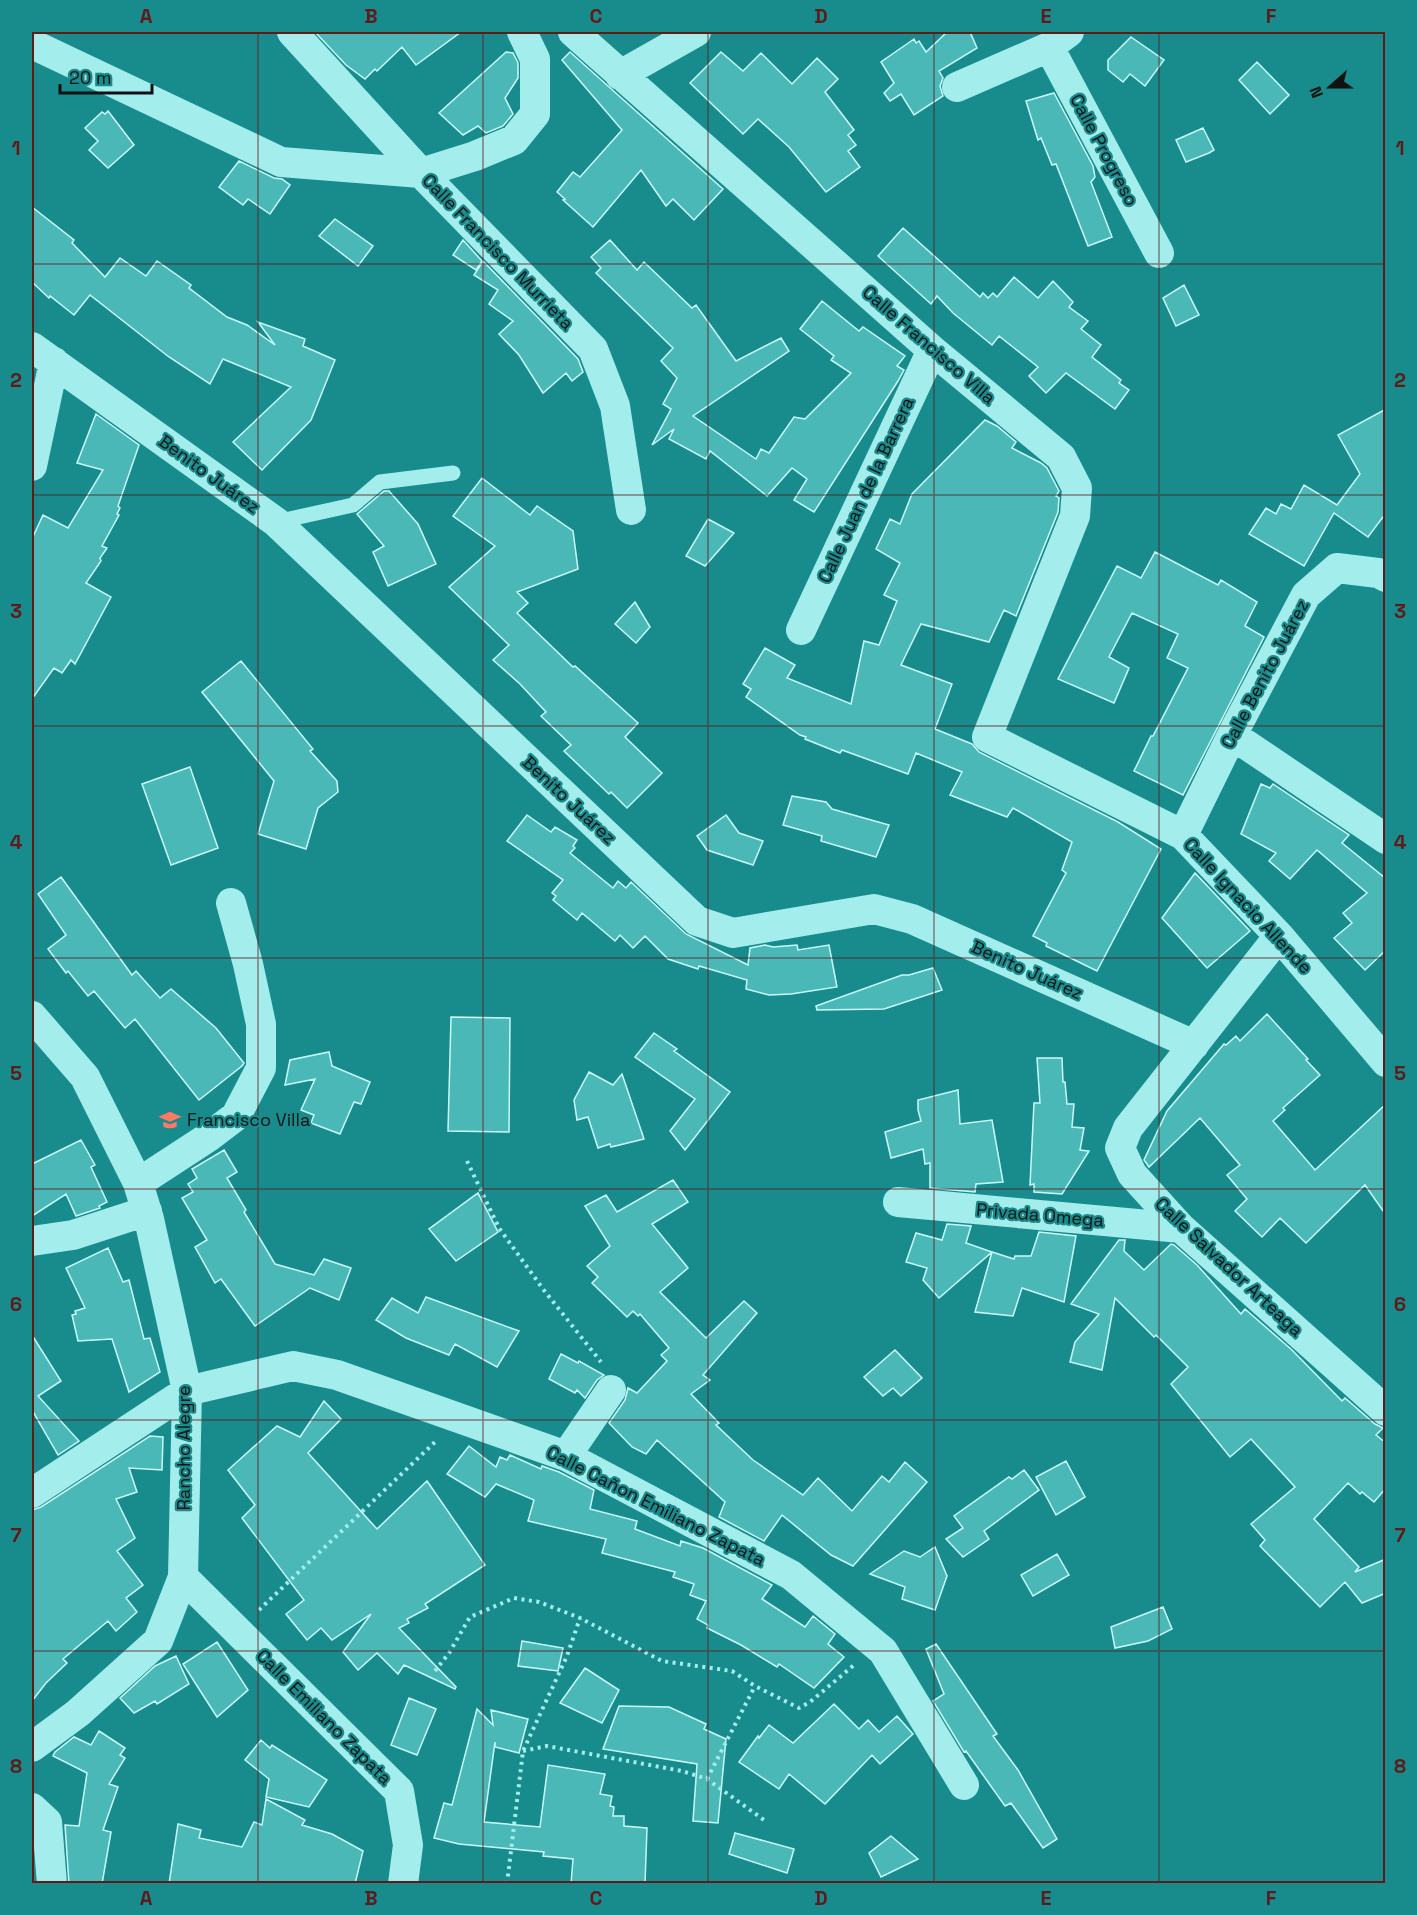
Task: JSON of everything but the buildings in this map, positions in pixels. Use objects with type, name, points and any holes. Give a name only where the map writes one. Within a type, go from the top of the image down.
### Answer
[{"type":"street","name":"Calle Francisco Murrieta","points":[[291,32],[421,173],[593,349],[615,406],[631,510]]},
{"type":"street","points":[[33,42],[281,162],[421,173],[475,156],[514,140],[535,114],[535,59],[522,32]]},
{"type":"street","name":"Calle Francisco Villa","points":[[573,32],[932,350],[1061,456],[1077,488],[1075,516],[987,737]]},
{"type":"street","points":[[620,75],[696,32]]},
{"type":"street","name":"Calle Progreso","points":[[957,87],[1059,39],[1159,253]]},
{"type":"street","name":"Calle Juan de la Barrera","points":[[801,630],[932,350]]},
{"type":"street","points":[[32,460],[43,355]]},
{"type":"street","name":"Benito Juárez","points":[[43,355],[276,522],[697,921],[733,933],[874,909],[912,919],[1194,1045]]},
{"type":"street","name":"Calle Benito Juárez","points":[[1184,835],[1232,735],[1306,595],[1337,568],[1378,573],[1386,577]]},
{"type":"street","points":[[1232,735],[1386,839]]},
{"type":"street","name":"Calle Ignacio Allende","points":[[987,737],[1184,835],[1279,936],[1386,1062]]},
{"type":"street","points":[[138,1183],[236,1116],[261,1068],[261,1024],[248,964],[231,903]]},
{"type":"street","name":"Calle Salvador Arteaga","points":[[1279,936],[1128,1128],[1120,1148],[1132,1174],[1181,1228],[1386,1411]]},
{"type":"street","name":"Rancho Alegre","points":[[32,1016],[85,1077],[138,1183],[147,1211],[188,1391],[183,1577],[158,1641],[78,1713],[32,1746]]},
{"type":"street","name":"Privada Omega","points":[[898,1202],[1181,1228]]},
{"type":"street","points":[[32,1241],[73,1235],[147,1211]]},
{"type":"street","name":"Calle Cañon Emiliano Zapata","points":[[32,1492],[188,1391],[292,1366],[337,1375],[566,1456],[791,1575],[883,1651],[964,1785]]},
{"type":"street","points":[[566,1456],[612,1390]]},
{"type":"street","name":"Calle Emiliano Zapata","points":[[183,1577],[399,1791],[408,1845],[403,1884]]},
{"type":"street","points":[[32,1808],[47,1822],[52,1884]]},
{"type":"lane","points":[[276,522],[353,505],[380,482],[453,473]]},
{"type":"path","points":[[467,1161],[499,1228],[543,1289],[599,1358],[612,1390]]},
{"type":"path","points":[[237,1631],[460,1419]]},
{"type":"path","points":[[435,1671],[449,1653],[470,1617],[514,1598],[539,1602],[580,1618],[662,1661],[732,1671],[755,1686],[799,1707],[810,1702],[876,1646]]},
{"type":"path","points":[[507,1884],[523,1751],[567,1656],[580,1618]]},
{"type":"path","points":[[707,1779],[755,1686]]},
{"type":"path","points":[[523,1751],[548,1746],[682,1771],[707,1779],[764,1820]]},
{"type":"place","name":"Francisco Villa","points":[[170,1120]]}]
